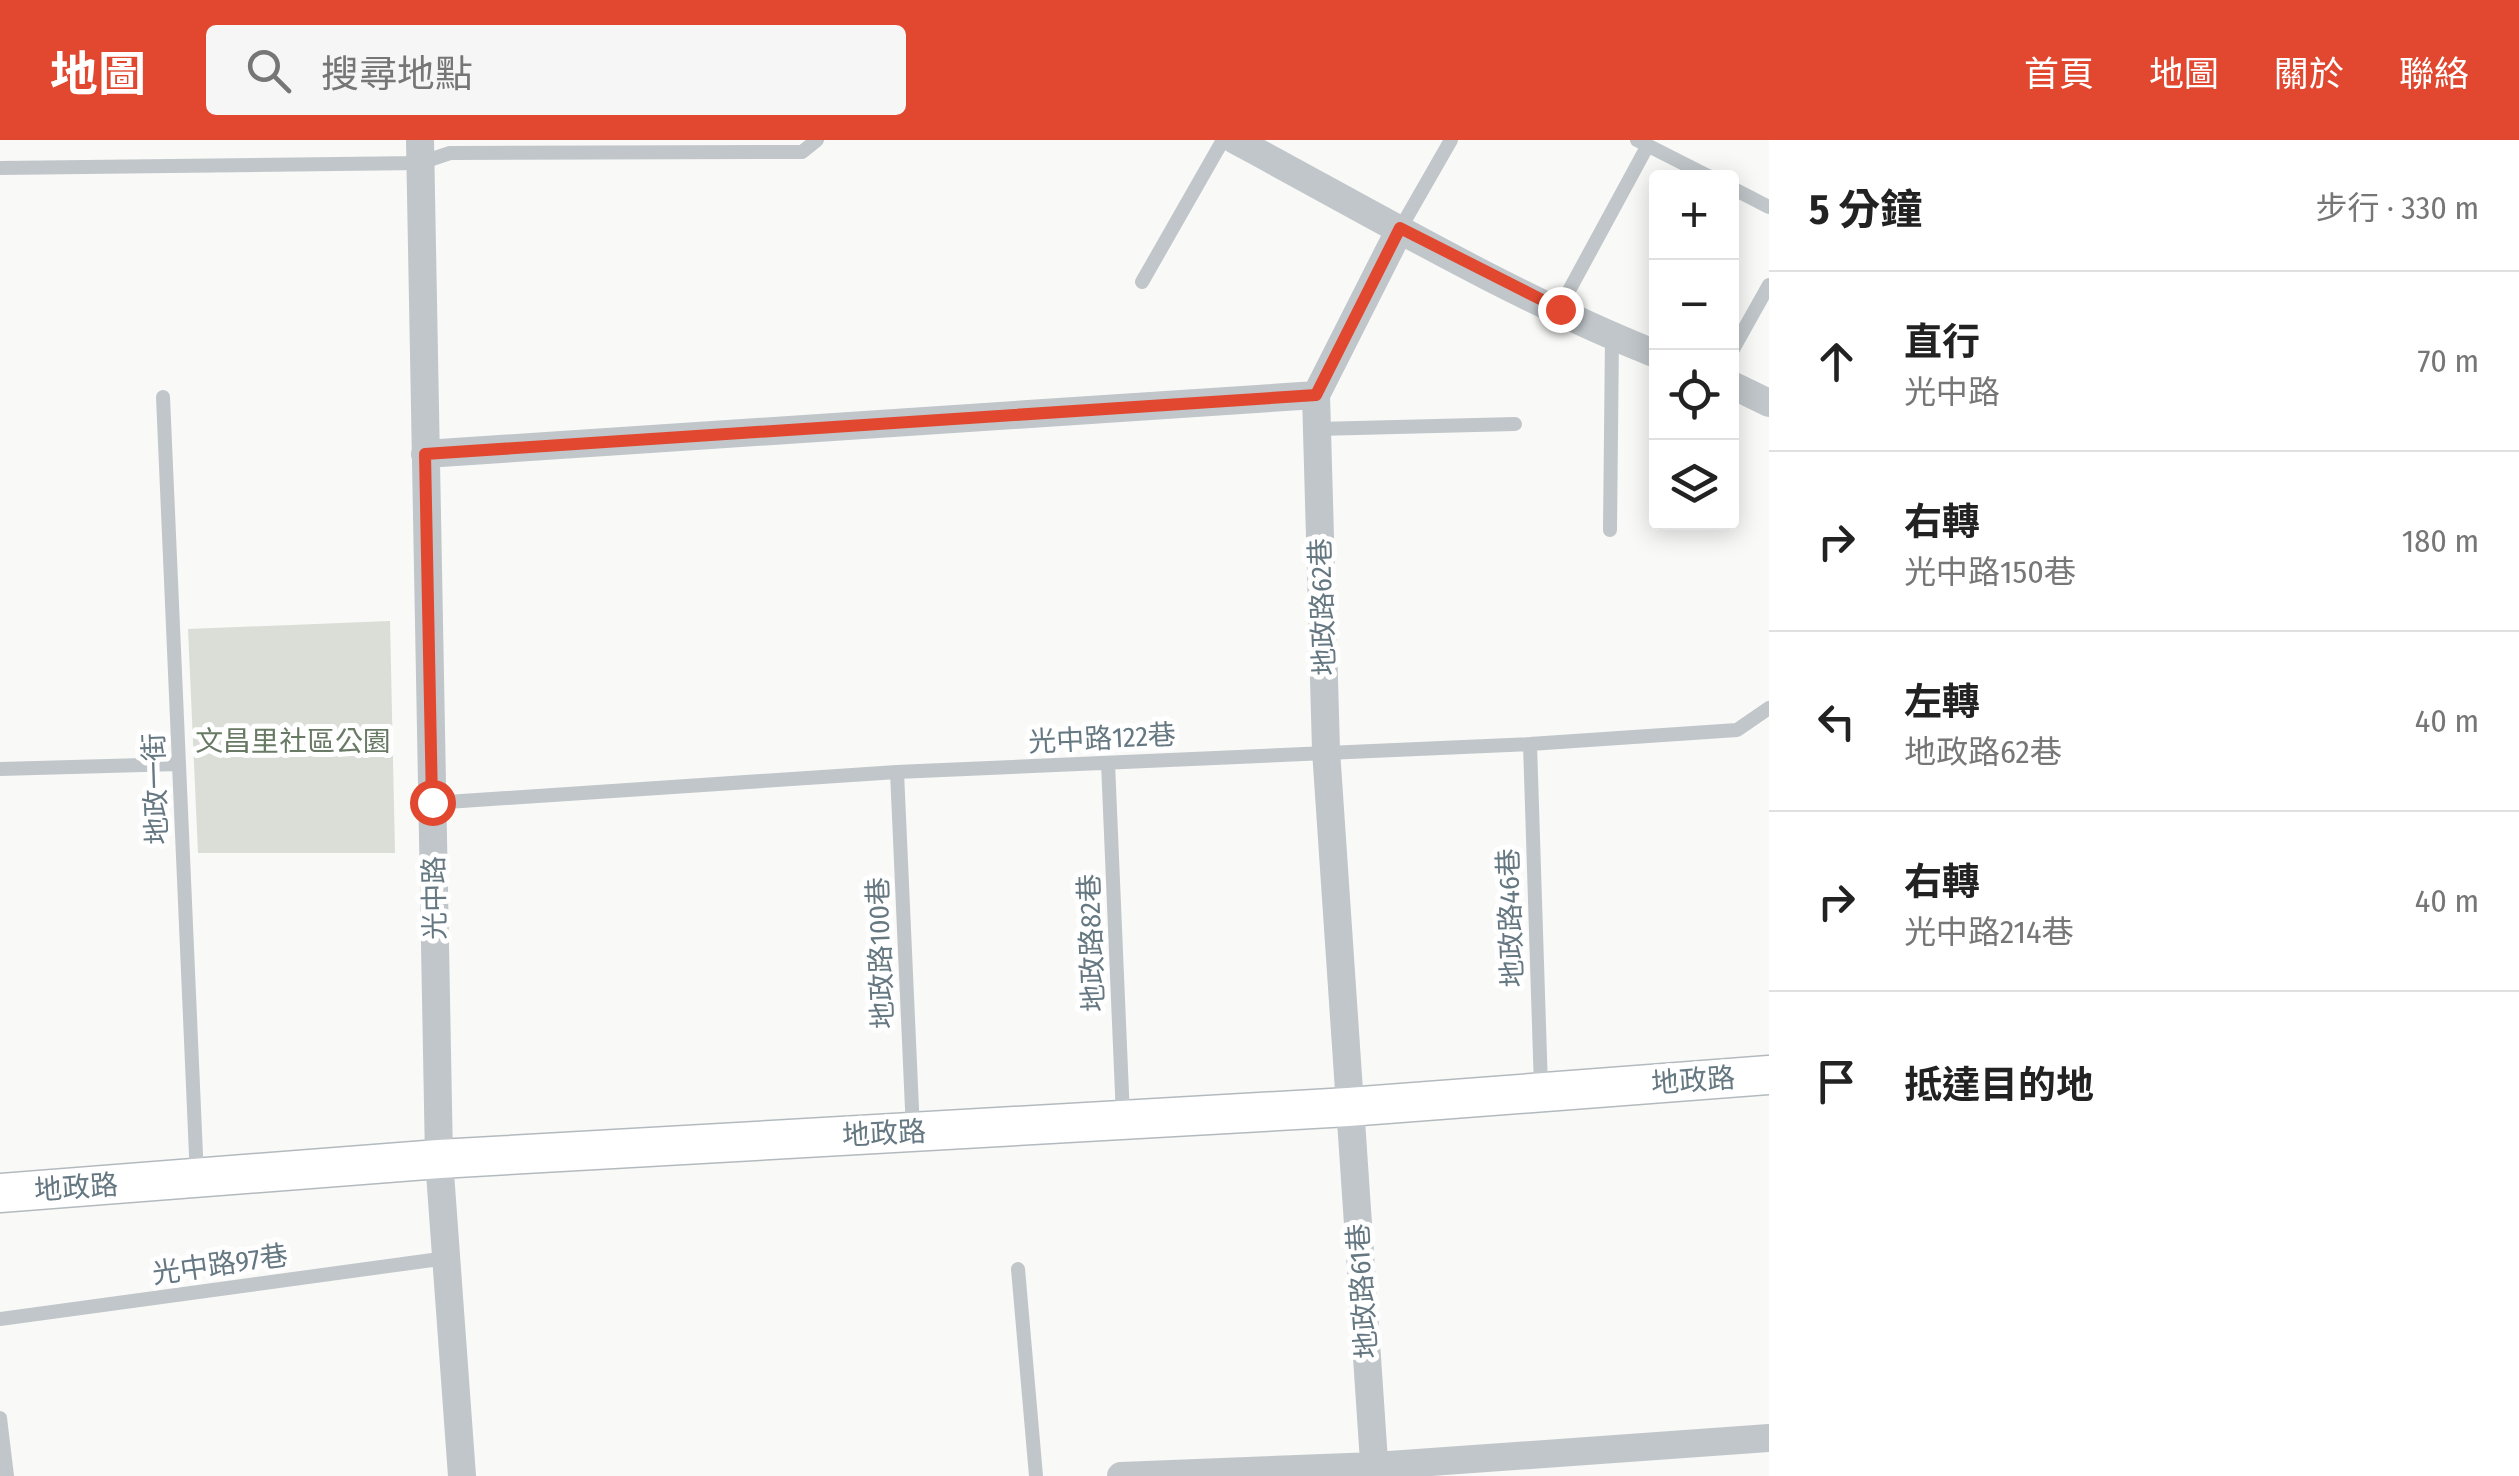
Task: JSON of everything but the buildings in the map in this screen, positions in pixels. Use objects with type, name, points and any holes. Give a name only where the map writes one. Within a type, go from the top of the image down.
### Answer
[{"type":"street","points":[[1235,140],[1400,228],[1649,351]]},
{"type":"street","name":"光中路","points":[[420,152],[439,1160],[462,1476]]},
{"type":"street","points":[[425,454],[1316,395],[1400,228]]},
{"type":"street","points":[[1739,387],[1769,402]]},
{"type":"street","name":"地政路62巷","points":[[1316,395],[1326,750],[1348,1107]]},
{"type":"street","name":"地政路","points":[[0,1192],[439,1160],[1348,1107],[1542,1089],[1769,1075]]},
{"type":"street","name":"地政路61巷","points":[[1348,1107],[1375,1471]]},
{"type":"street","points":[[1121,1476],[1375,1471],[1769,1438]]},
{"type":"lane","points":[[0,168],[420,152],[802,152],[816,140]]},
{"type":"lane","points":[[1142,282],[1224,140]]},
{"type":"lane","points":[[1400,228],[1451,140]]},
{"type":"lane","points":[[1560,309],[1643,142],[1697,170]]},
{"type":"lane","points":[[1739,192],[1769,207]]},
{"type":"lane","points":[[1739,338],[1769,285]]},
{"type":"lane","points":[[1610,530],[1612,336]]},
{"type":"lane","name":"地政一街","points":[[162,397],[197,1178]]},
{"type":"lane","points":[[1318,429],[1514,424]]},
{"type":"lane","name":"光中路122巷","points":[[432,802],[898,772],[1326,750],[1530,744],[1737,730],[1769,708]]},
{"type":"lane","name":"地政路46巷","points":[[1530,744],[1542,1089]]},
{"type":"lane","name":"地政路82巷","points":[[1108,763],[1124,1120]]},
{"type":"lane","points":[[0,769],[179,764]]},
{"type":"lane","name":"地政路100巷","points":[[898,772],[913,1132]]},
{"type":"lane","name":"光中路97巷","points":[[0,1319],[447,1258]]},
{"type":"lane","points":[[1018,1269],[1036,1476]]},
{"type":"lane","points":[[0,1418],[7,1476]]},
{"type":"green space","name":"文昌里社區公園","points":[[390,621],[395,853],[198,853],[188,629]]},
{"type":"route","points":[[432,802],[425,454],[1316,395],[1400,228],[1560,309]]}]
